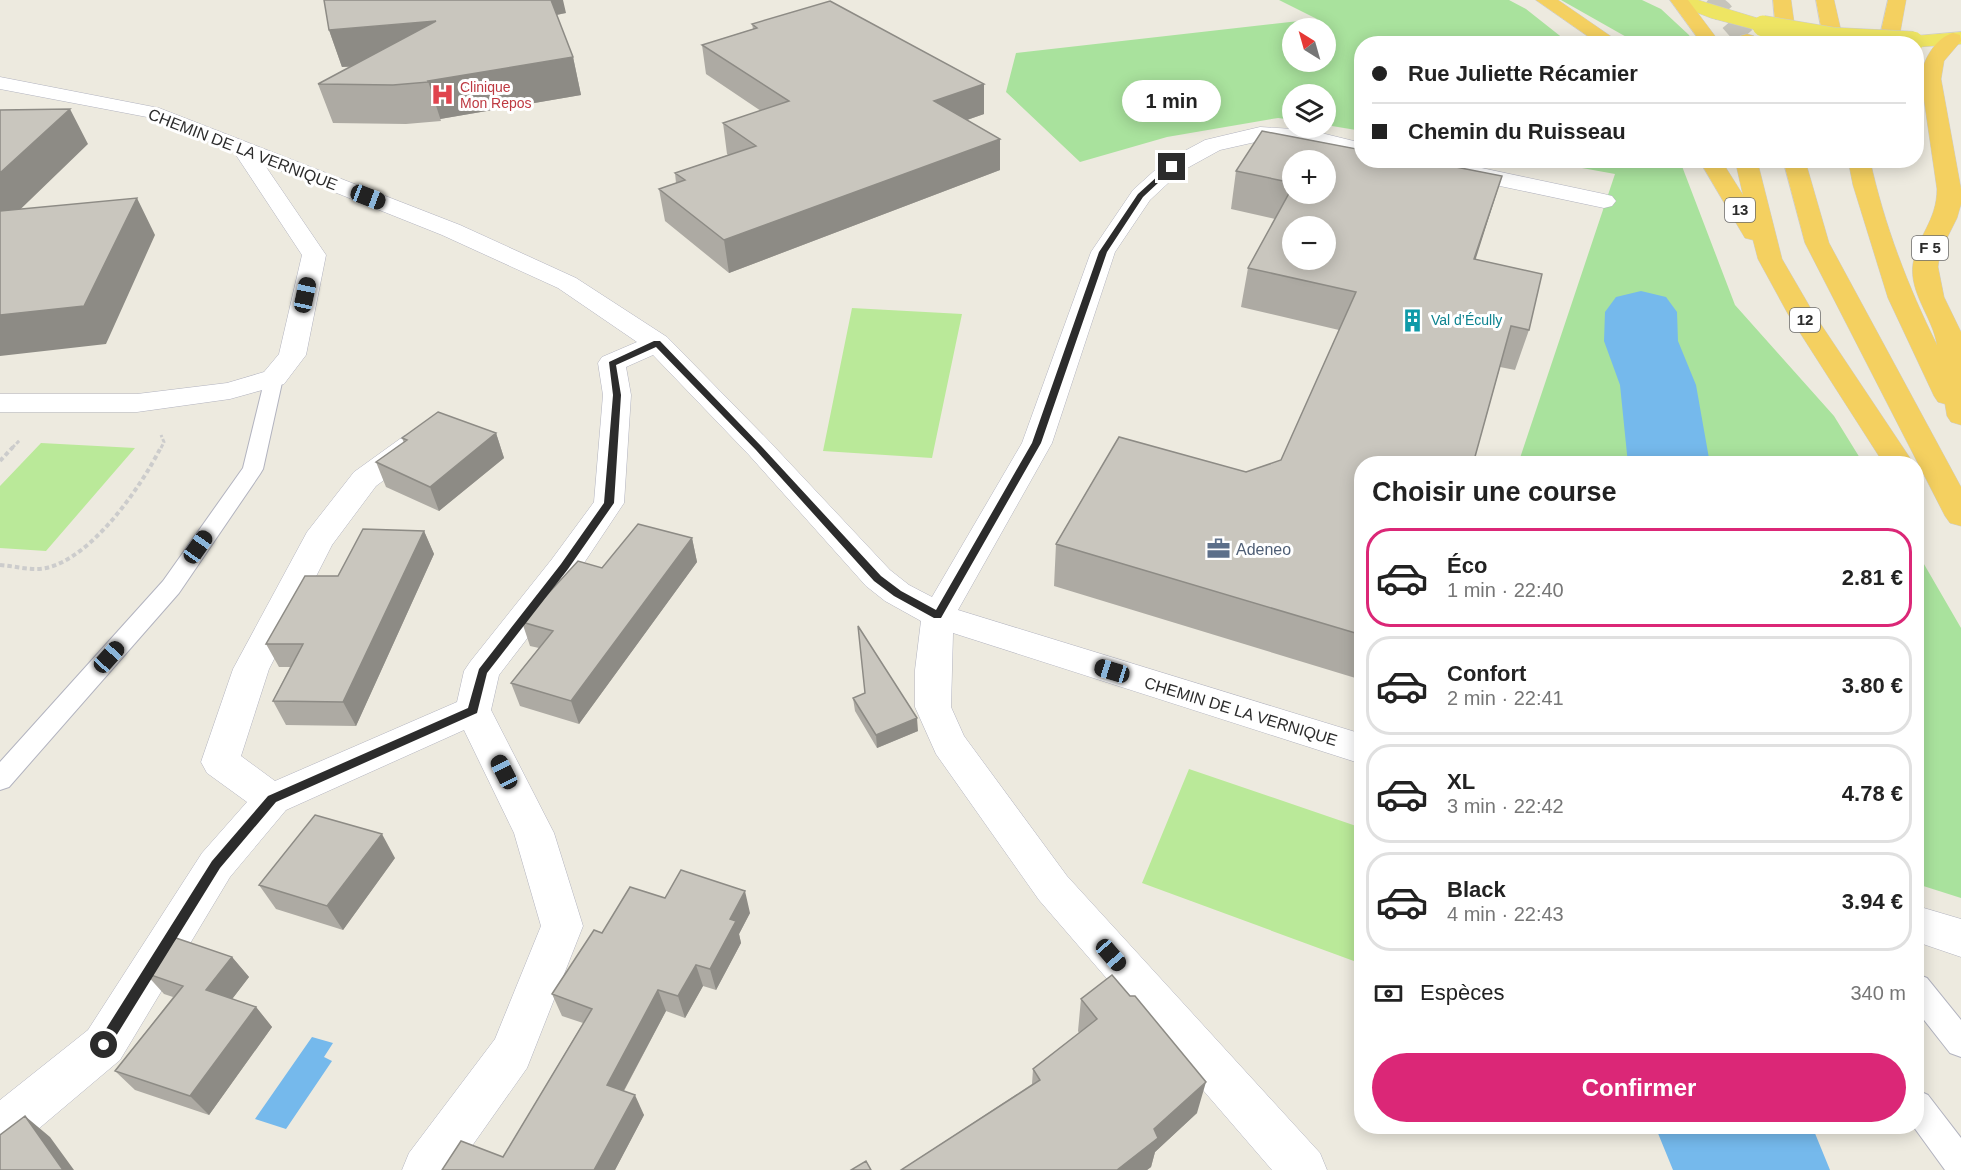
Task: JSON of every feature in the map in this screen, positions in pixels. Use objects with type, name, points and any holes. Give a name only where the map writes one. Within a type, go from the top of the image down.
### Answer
[{"type":"highway","points":[[1545,0],[1601,36]]},
{"type":"highway","points":[[1680,0],[1706,36]]},
{"type":"highway","points":[[1782,0],[1786,36]]},
{"type":"highway","points":[[1824,0],[1832,36]]},
{"type":"highway","points":[[1890,36],[1897,0]]},
{"type":"highway","name":"F 5","points":[[1957,38],[1938,54],[1931,68],[1930,79],[1949,189],[1949,204],[1928,252],[1925,267],[1931,297],[1949,335],[1961,416]]},
{"type":"highway","name":"13","points":[[1715,168],[1770,259]]},
{"type":"highway","name":"12","points":[[1748,168],[1770,259],[1801,314],[1894,456]]},
{"type":"highway","points":[[1796,168],[1817,243],[1961,516]]},
{"type":"highway","points":[[1861,168],[1901,298],[1961,422]]},
{"type":"highway","points":[[1924,493],[1961,529]]},
{"type":"main road","points":[[1680,0],[1718,14],[1762,26],[1822,36]]},
{"type":"main road","points":[[1924,41],[1957,38]]},
{"type":"street","name":"CHEMIN DE LA VERNIQUE","points":[[0,82],[152,112],[451,230],[567,283],[657,343],[759,448],[878,578],[897,593],[938,616],[1354,746]]},
{"type":"street","points":[[1303,1170],[1053,888],[949,744],[933,707],[933,670],[938,616],[1037,443],[1103,252],[1141,195],[1172,167],[1213,145],[1260,134],[1309,137],[1354,148]]},
{"type":"street","points":[[0,403],[137,403],[230,391],[274,378],[292,355],[314,255],[242,147]]},
{"type":"street","points":[[1448,168],[1604,201]]},
{"type":"street","points":[[426,1170],[511,1053],[562,926],[534,833],[473,710],[483,671],[564,567],[609,503],[617,395],[612,363],[657,343]]},
{"type":"street","points":[[272,799],[220,762],[251,669],[318,540],[365,479],[440,425]]},
{"type":"street","points":[[0,1130],[104,1045],[216,865],[272,799],[473,710]]},
{"type":"street","points":[[1924,926],[1961,938]]},
{"type":"lane","points":[[0,780],[171,586],[253,469],[274,378]]},
{"type":"lane","points":[[1924,997],[1961,1043]]},
{"type":"lane","points":[[1924,1115],[1961,1164]]},
{"type":"path","points":[[0,565],[46,568],[63,563],[79,553],[96,537],[129,497],[159,453],[164,442],[160,434],[155,431]]},
{"type":"green space","points":[[1279,0],[1509,0],[1526,9],[1560,36],[1354,36],[1354,130],[1336,127],[1336,84],[1282,84],[1282,119],[1167,137],[1080,162],[1006,92],[1016,53],[1282,23],[1282,72],[1336,72],[1336,18],[1315,18]]},
{"type":"green space","points":[[1561,0],[1642,0],[1661,9],[1690,36],[1625,36]]},
{"type":"green space","points":[[1582,168],[1683,168],[1735,305],[1834,416],[1859,456],[1521,456],[1615,174]]},
{"type":"green space","points":[[852,308],[962,314],[932,458],[823,451]]},
{"type":"green space","points":[[41,443],[135,448],[46,551],[0,548],[0,486]]},
{"type":"green space","points":[[1924,564],[1961,628],[1961,898],[1924,886]]},
{"type":"green space","points":[[1189,769],[1354,825],[1354,961],[1142,883]]},
{"type":"water","points":[[312,1037],[333,1043],[324,1057],[332,1061],[286,1129],[255,1119]]},
{"type":"building","points":[[324,0],[551,0],[573,57],[429,82],[393,85],[318,84],[436,21],[329,30]]},
{"type":"building","points":[[830,1],[984,84],[934,101],[1000,139],[724,240],[659,189],[685,180],[675,173],[756,146],[723,123],[789,101],[702,45],[757,28],[752,24]]},
{"type":"building","points":[[70,109],[0,173],[0,110]]},
{"type":"building","points":[[1262,131],[1282,135],[1282,138],[1299,138],[1354,148],[1354,168],[1461,168],[1502,176],[1474,259],[1542,274],[1529,330],[1511,326],[1475,456],[1354,456],[1354,633],[1056,544],[1119,437],[1246,472],[1281,460],[1356,292],[1248,268],[1283,204],[1336,204],[1336,150],[1282,150],[1282,181],[1236,171]]},
{"type":"building","points":[[137,198],[84,306],[0,315],[0,211]]},
{"type":"building","points":[[438,412],[496,433],[430,487],[376,462],[407,440],[402,438]]},
{"type":"building","points":[[638,524],[692,538],[571,701],[511,683],[553,631],[522,622],[578,561],[602,568]]},
{"type":"building","points":[[363,529],[424,531],[343,702],[273,701],[303,644],[266,644],[305,576],[338,576]]},
{"type":"building","points":[[858,626],[917,718],[876,735],[853,698],[865,693]]},
{"type":"building","points":[[315,815],[382,834],[327,906],[259,885]]},
{"type":"building","points":[[681,870],[745,891],[730,919],[736,921],[710,969],[696,965],[678,996],[658,990],[607,1085],[635,1095],[594,1170],[442,1170],[461,1141],[503,1157],[592,1009],[552,994],[594,930],[602,933],[630,887],[665,898]]},
{"type":"building","points":[[176,938],[232,957],[206,990],[256,1007],[190,1096],[115,1071],[183,986],[145,973]]},
{"type":"building","points":[[1112,975],[1130,996],[1135,996],[1206,1082],[1154,1129],[1158,1138],[1117,1170],[901,1170],[1040,1080],[1033,1069],[1097,1019],[1081,999]]},
{"type":"building","points":[[25,1116],[63,1170],[0,1170],[0,1135]]},
{"type":"building","points":[[866,1161],[871,1170],[851,1170]]},
{"type":"waterway","points":[[1641,312],[1641,341],[1658,385],[1668,456]]},
{"type":"waterway","points":[[1727,1134],[1765,1170]]},
{"type":"tunnel","points":[[1708,0],[1721,10],[1744,36]]},
{"type":"place","name":"Clinique Mon Repos","points":[[442,95]]},
{"type":"place","name":"Val d’Écully","points":[[1413,320]]},
{"type":"place","name":"Adeneo","points":[[1218,549]]},
{"type":"route","points":[[104,1045],[216,865],[272,799],[473,710],[483,671],[564,567],[609,503],[617,395],[612,363],[657,343],[759,448],[878,578],[897,593],[938,616],[1037,443],[1103,252],[1141,195],[1172,167]]}]
